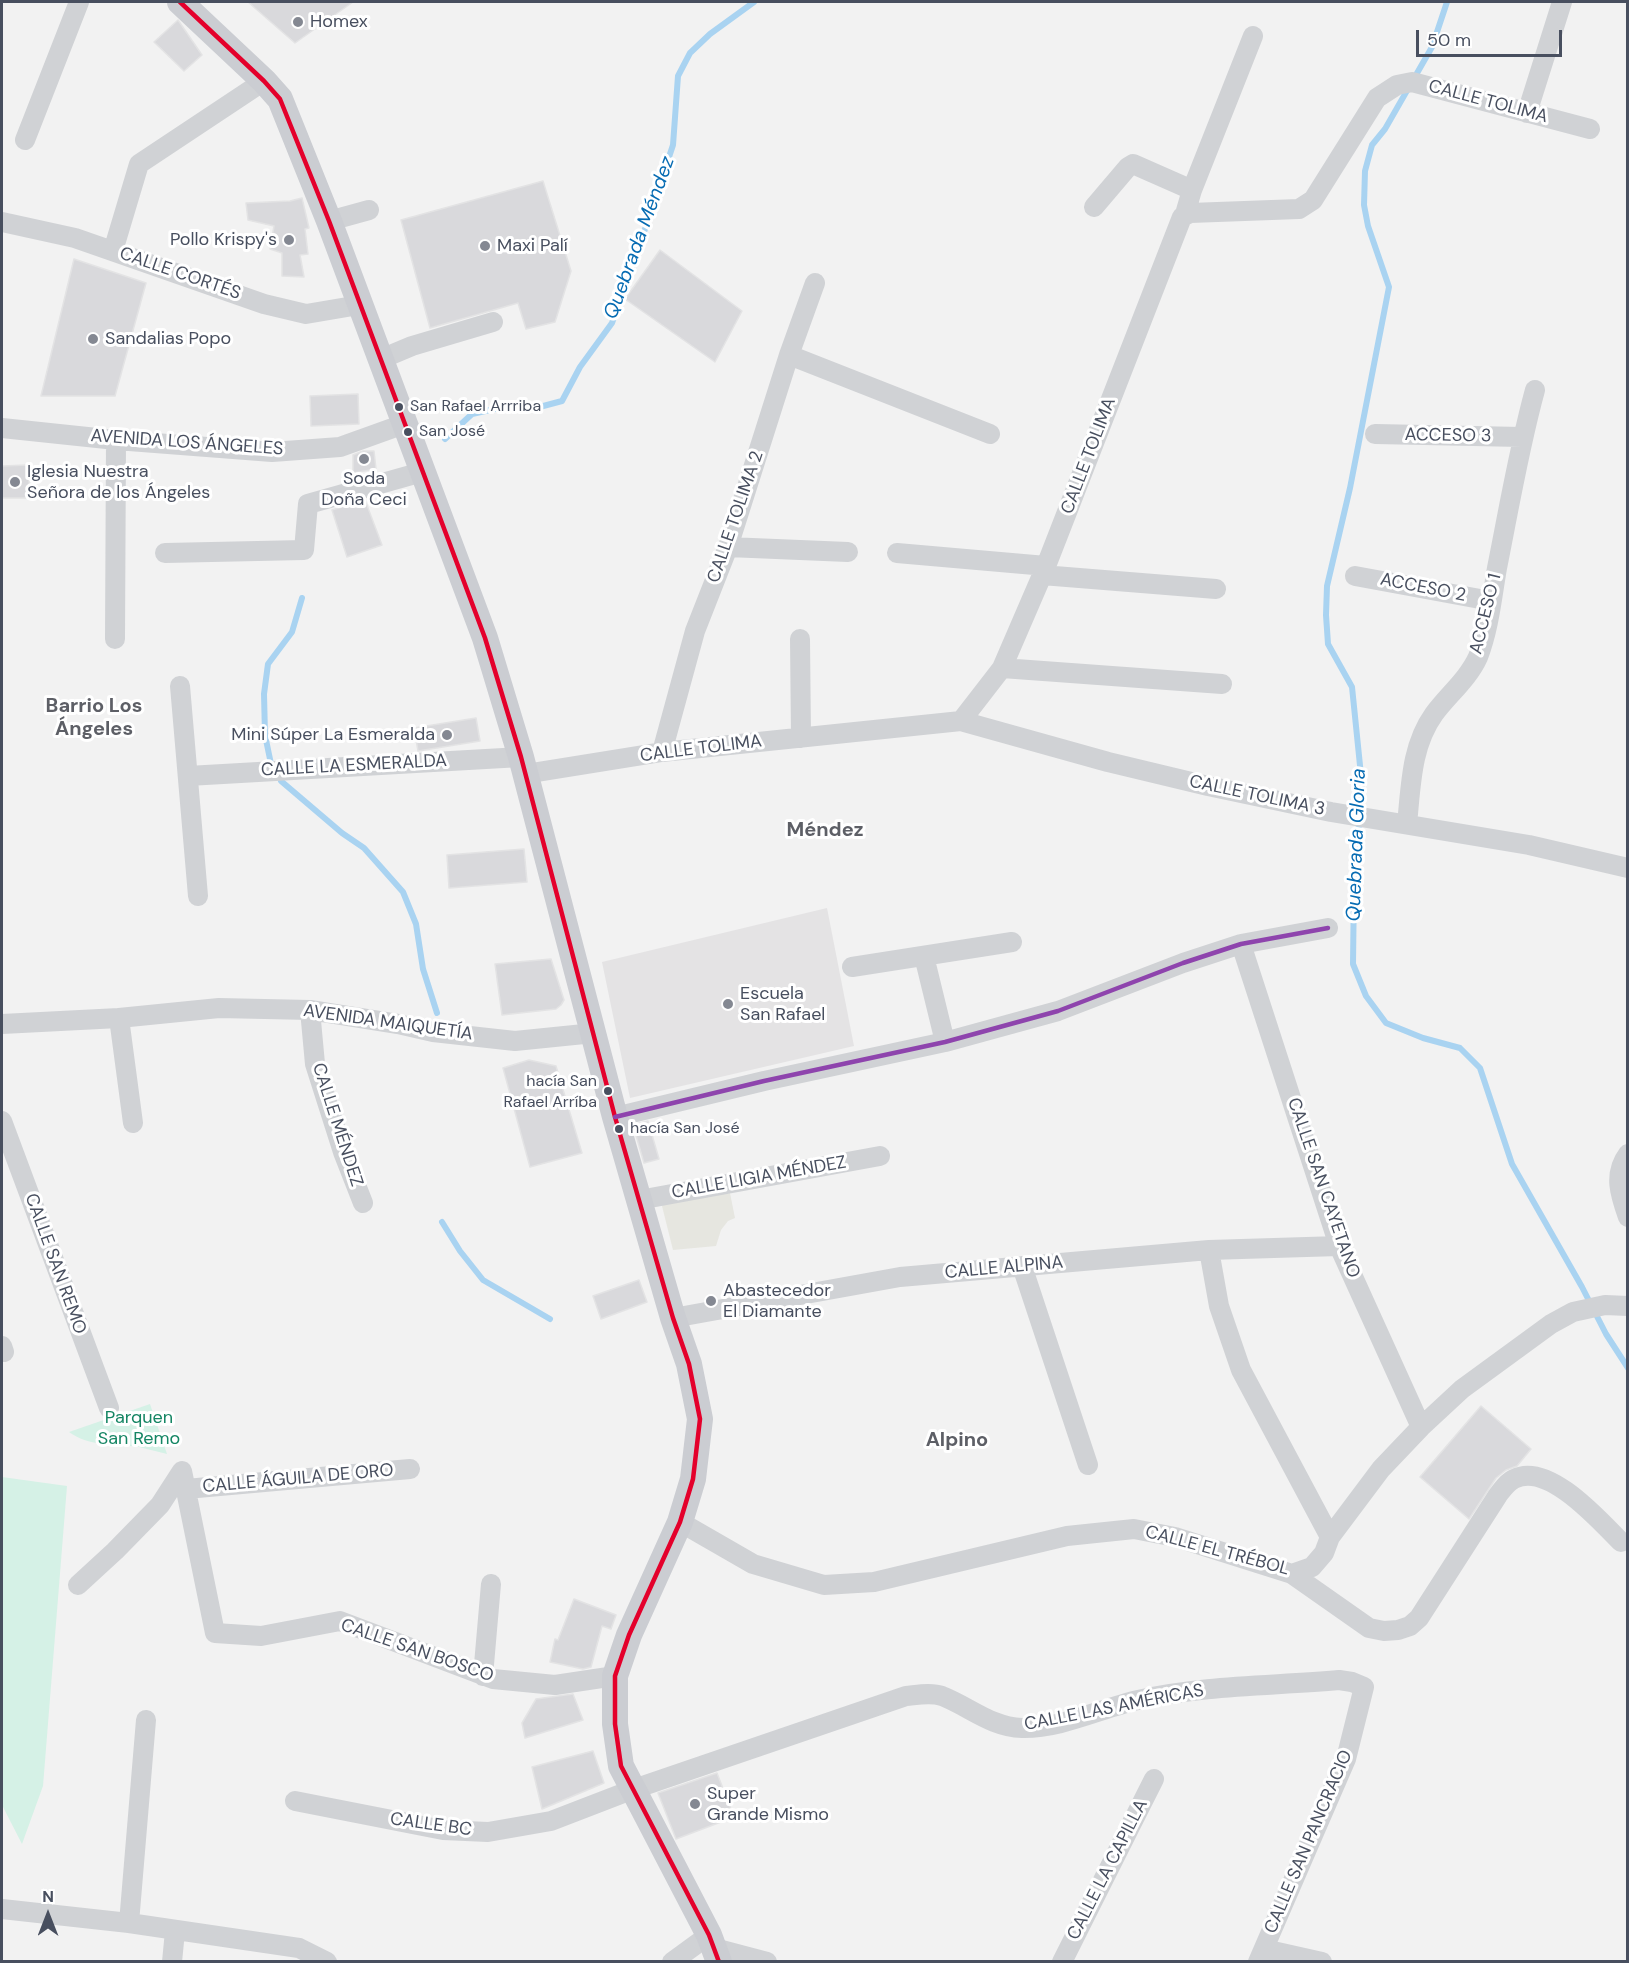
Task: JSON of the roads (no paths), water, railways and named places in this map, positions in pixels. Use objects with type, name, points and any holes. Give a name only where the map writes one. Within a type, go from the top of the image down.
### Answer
[{"type":"main road","points":[[180,2],[280,99],[381,359],[485,638],[523,766],[615,1117],[689,1364],[700,1419],[693,1479],[680,1522],[629,1635],[615,1676],[615,1724],[621,1766],[714,1948]]},
{"type":"street","points":[[25,140],[79,2]]},
{"type":"street","points":[[1527,113],[1562,2]]},
{"type":"street","points":[[1185,214],[1192,190],[1253,36]]},
{"type":"street","points":[[113,251],[139,164],[264,81]]},
{"type":"street","name":"CALLE TOLIMA","points":[[523,766],[961,721],[1002,668],[1044,570],[1185,214],[1299,209],[1307,205],[1377,98],[1397,85],[1412,82],[1590,129]]},
{"type":"street","points":[[1094,207],[1133,164],[1192,190]]},
{"type":"street","points":[[329,221],[369,210]]},
{"type":"street","name":"CALLE CORTÉS","points":[[2,222],[66,235],[264,303],[306,314],[359,305]]},
{"type":"street","name":"CALLE TOLIMA 2","points":[[662,752],[695,631],[728,547],[789,355],[815,283]]},
{"type":"street","points":[[381,359],[412,346],[493,322]]},
{"type":"street","points":[[789,355],[990,434]]},
{"type":"street","name":"ACCESO 1","points":[[1407,824],[1414,761],[1421,736],[1434,714],[1464,679],[1477,657],[1491,601],[1522,437],[1535,390]]},
{"type":"street","name":"AVENIDA LOS ÁNGELES","points":[[2,428],[116,440],[272,452],[340,447],[404,424]]},
{"type":"street","name":"ACCESO 3","points":[[1375,434],[1522,437]]},
{"type":"street","points":[[115,639],[116,440]]},
{"type":"street","points":[[165,553],[304,549],[308,504],[423,472]]},
{"type":"street","points":[[728,547],[848,552]]},
{"type":"street","points":[[897,553],[1216,589]]},
{"type":"street","name":"ACCESO 2","points":[[1355,576],[1491,601]]},
{"type":"street","points":[[800,639],[801,738]]},
{"type":"street","points":[[1002,668],[1222,684]]},
{"type":"street","points":[[180,686],[198,896]]},
{"type":"street","name":"CALLE TOLIMA 3","points":[[961,721],[1108,762],[1331,812],[1529,845],[1628,868]]},
{"type":"street","name":"CALLE LA ESMERALDA","points":[[188,776],[523,766]]},
{"type":"street","points":[[615,1117],[764,1081],[945,1042],[1059,1011],[1183,963],[1241,944],[1328,928]]},
{"type":"street","points":[[852,968],[1012,942]]},
{"type":"street","name":"CALLE SAN CAYETANO","points":[[1241,944],[1339,1246],[1420,1426]]},
{"type":"street","points":[[924,956],[945,1042]]},
{"type":"street","name":"AVENIDA MAIQUETÍA","points":[[2,1024],[119,1018],[219,1008],[310,1010],[433,1032],[515,1041],[594,1033]]},
{"type":"street","name":"CALLE MÉNDEZ","points":[[310,1010],[315,1064],[336,1132],[363,1203]]},
{"type":"street","points":[[119,1018],[133,1123]]},
{"type":"street","name":"CALLE SAN REMO","points":[[2,1121],[109,1408]]},
{"type":"street","points":[[1628,1154],[1621,1162],[1618,1180],[1628,1217]]},
{"type":"street","name":"CALLE LIGIA MÉNDEZ","points":[[639,1200],[880,1156]]},
{"type":"street","name":"CALLE ALPINA","points":[[674,1318],[900,1277],[1209,1250],[1339,1246]]},
{"type":"street","points":[[1209,1250],[1219,1306],[1241,1370],[1330,1537]]},
{"type":"street","points":[[1022,1266],[1088,1465]]},
{"type":"street","name":"CALLE EL TRÉBOL","points":[[680,1522],[753,1564],[824,1585],[874,1582],[1067,1536],[1134,1529],[1175,1537],[1292,1574],[1312,1567],[1324,1553],[1330,1537],[1381,1469],[1420,1426],[1462,1389],[1551,1324],[1573,1312],[1605,1305],[1628,1306]]},
{"type":"street","name":"CALLE ÁGUILA DE ORO","points":[[186,1489],[410,1469]]},
{"type":"street","points":[[78,1585],[160,1505],[182,1471],[186,1489]]},
{"type":"street","points":[[1292,1574],[1369,1628],[1384,1631],[1410,1626],[1419,1618],[1498,1496],[1512,1479],[1520,1476],[1538,1478],[1563,1488],[1621,1542]]},
{"type":"street","name":"CALLE SAN BOSCO","points":[[186,1489],[215,1633],[261,1636],[340,1621],[493,1679],[555,1685],[615,1676]]},
{"type":"street","points":[[483,1676],[491,1584]]},
{"type":"street","name":"CALLE LAS AMÉRICAS","points":[[634,1789],[906,1696],[941,1695],[1002,1726],[1025,1728],[1052,1724],[1138,1700],[1251,1685],[1339,1680],[1364,1687]]},
{"type":"street","name":"CALLE SAN PANCRACIO","points":[[1261,1955],[1346,1759],[1364,1687]]},
{"type":"street","points":[[129,1923],[146,1720]]},
{"type":"street","name":"CALLE LA CAPILLA","points":[[1062,1962],[1154,1779]]},
{"type":"street","name":"CALLE BC","points":[[296,1801],[443,1830],[488,1832],[550,1821],[634,1789]]},
{"type":"street","points":[[2,1909],[129,1923],[299,1948],[327,1962]]},
{"type":"street","points":[[171,1962],[175,1931]]},
{"type":"street","points":[[672,1962],[714,1948],[767,1962]]},
{"type":"street","points":[[1261,1955],[1322,1962]]},
{"type":"waterway","name":"Quebrada Méndez","points":[[445,439],[472,414],[508,406],[532,409],[562,401],[580,367],[612,323],[673,145],[678,76],[690,53],[710,34],[754,2]]},
{"type":"waterway","name":"Quebrada Gloria","points":[[1447,2],[1432,47],[1385,129],[1372,145],[1365,171],[1364,205],[1368,226],[1389,287],[1350,488],[1327,586],[1326,615],[1328,644],[1352,687],[1362,785],[1354,885],[1353,964],[1366,996],[1386,1023],[1423,1038],[1460,1048],[1480,1068],[1512,1164],[1606,1334],[1628,1368]]},
{"type":"waterway","name":"Quebrada Méndez","points":[[271,764],[265,735],[264,694],[268,664],[292,632],[302,598]]},
{"type":"waterway","name":"Quebrada Méndez","points":[[281,781],[342,833],[364,848],[403,892],[416,924],[423,969],[437,1013]]},
{"type":"waterway","name":"Quebrada Méndez","points":[[442,1222],[460,1251],[483,1280],[550,1319]]},
{"type":"place","name":"Homex","points":[[298,22]]},
{"type":"place","name":"Pollo Krispy's","points":[[289,240]]},
{"type":"place","name":"Maxi Palí","points":[[485,246]]},
{"type":"place","name":"Sandalias Popo","points":[[93,339]]},
{"type":"place","name":"San Rafael Arrriba","points":[[399,407]]},
{"type":"place","name":"San José","points":[[408,432]]},
{"type":"place","name":"Soda Doña Ceci","points":[[364,459]]},
{"type":"place","name":"Iglesia Nuestra Señora de los Ángeles","points":[[15,482]]},
{"type":"place","name":"Mini Súper La Esmeralda","points":[[447,735]]},
{"type":"place","name":"Escuela San Rafael","points":[[728,1004]]},
{"type":"place","name":"hacía San Rafael Arríba","points":[[608,1091]]},
{"type":"place","name":"hacía San José","points":[[619,1129]]},
{"type":"place","name":"Abastecedor El Diamante","points":[[711,1301]]},
{"type":"place","name":"Super Grande Mismo","points":[[695,1804]]},
{"type":"district","name":"Barrio Los Ángeles","points":[[94,718]]},
{"type":"district","name":"Méndez","points":[[825,831]]},
{"type":"district","name":"Alpino","points":[[957,1441]]},
{"type":"park label","name":"Parquen San Remo","points":[[139,1428]]}]
